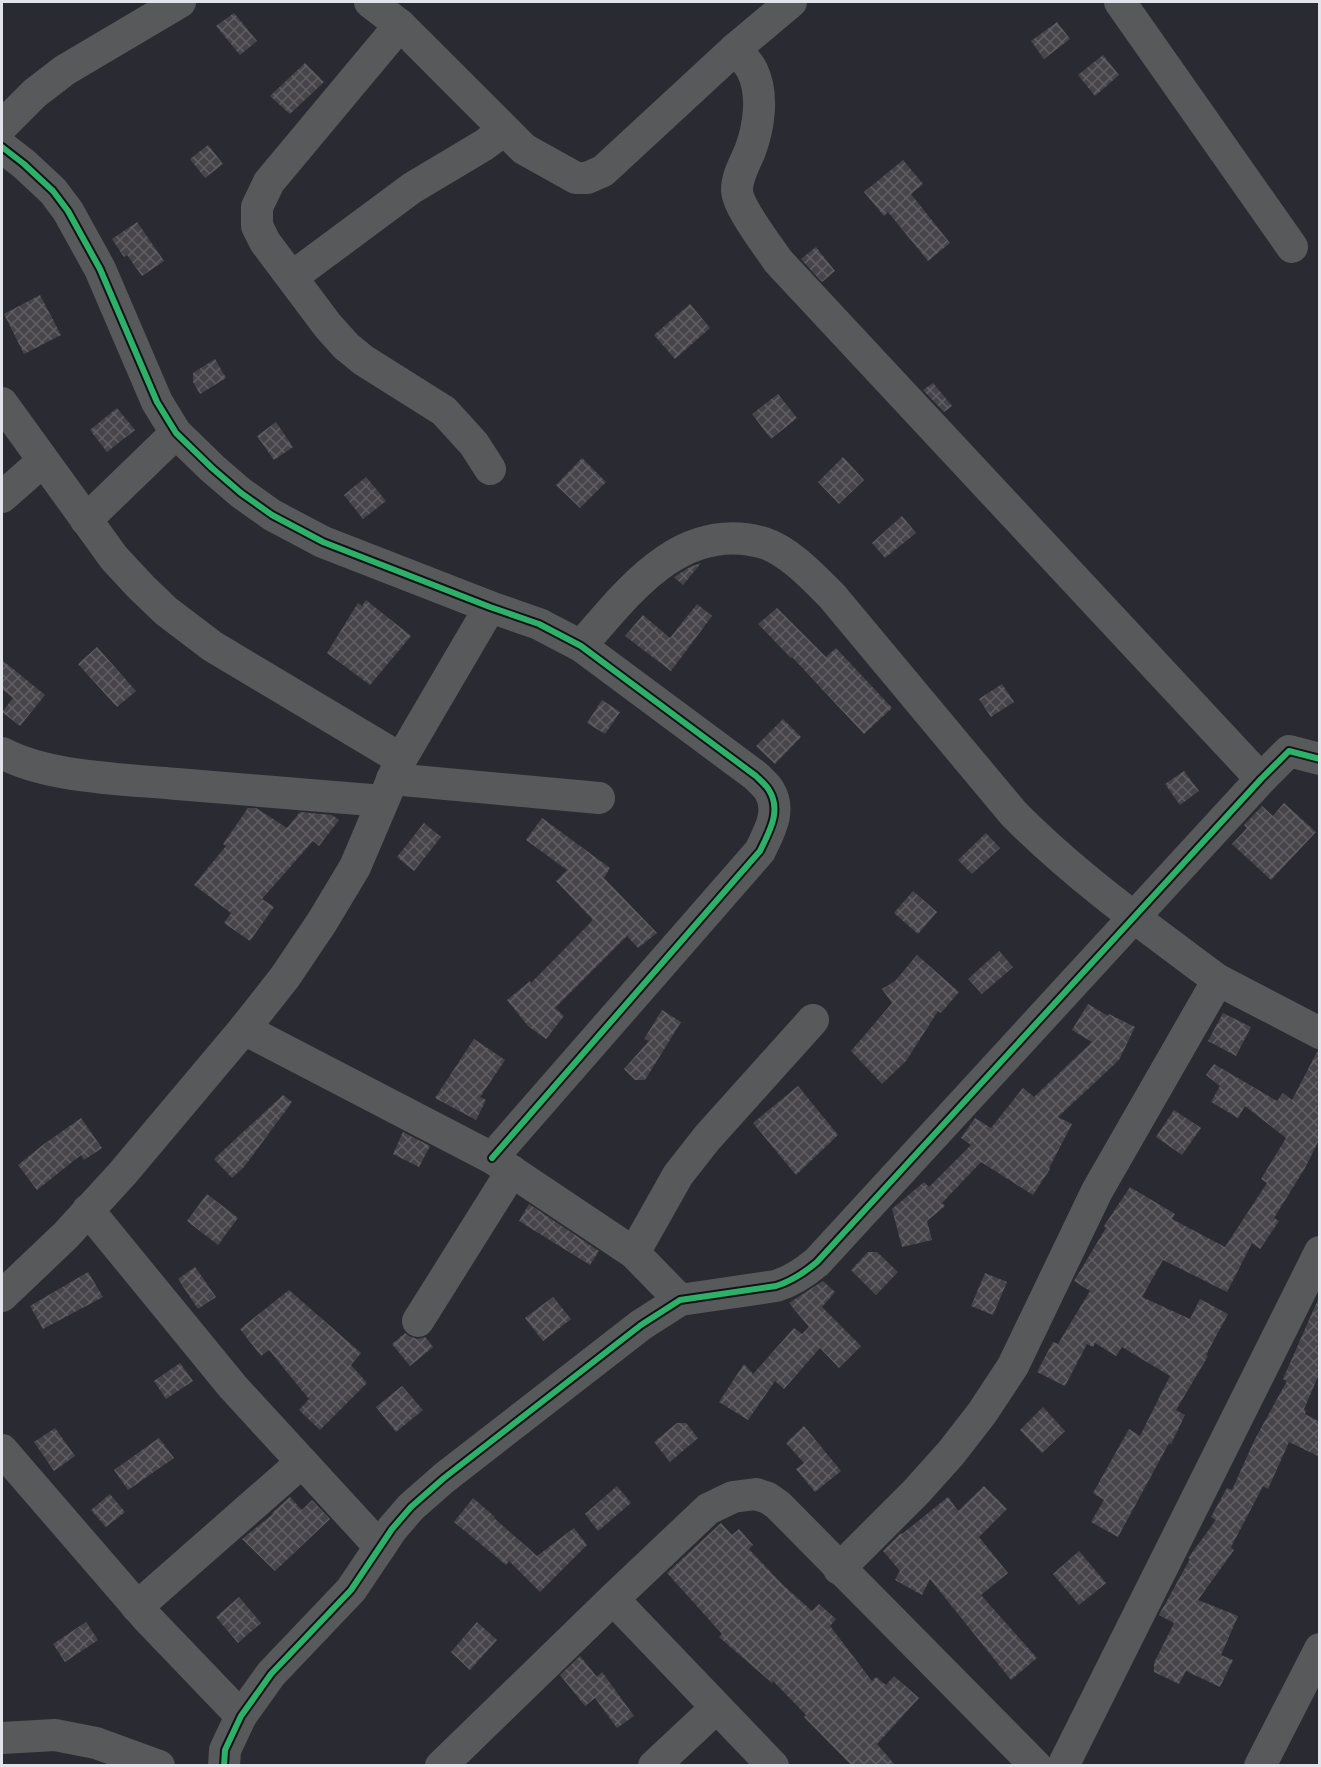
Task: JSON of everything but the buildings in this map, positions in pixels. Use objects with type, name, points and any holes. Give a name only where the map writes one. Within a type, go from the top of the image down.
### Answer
[{"type":"street","points":[[370,2],[400,25],[525,149],[576,178],[587,178],[603,171],[735,49],[791,2]]},
{"type":"street","points":[[1120,2],[1292,247]]},
{"type":"street","points":[[2,126],[35,93],[65,70],[170,4]]},
{"type":"street","points":[[400,25],[269,182],[258,207],[257,226],[266,242],[328,326],[346,346],[363,360],[444,411],[474,444],[490,469]]},
{"type":"street","points":[[735,49],[752,69],[759,93],[756,127],[751,149],[738,181],[737,192],[740,203],[778,261],[1261,779]]},
{"type":"street","points":[[292,277],[412,188],[484,146],[504,130]]},
{"type":"street","points":[[2,147],[53,191],[68,211],[100,269],[157,402],[176,433],[233,487],[272,515],[323,542],[539,624],[581,646],[756,776],[769,790],[774,801],[774,819],[760,851],[502,1165],[418,1321]]},
{"type":"street","points":[[2,403],[114,558],[141,587],[166,611],[392,780]]},
{"type":"street","points":[[86,520],[176,433]]},
{"type":"street","points":[[2,496],[44,461]]},
{"type":"street","points":[[581,646],[630,590],[657,566],[687,547],[715,540],[742,540],[765,544],[805,570],[832,596],[1013,813],[1035,835],[1134,918],[1218,980],[1320,1033]]},
{"type":"street","points":[[2,1296],[66,1235],[122,1174],[285,977],[355,867],[392,780],[490,607]]},
{"type":"street","points":[[224,1766],[225,1750],[241,1716],[271,1674],[351,1590],[392,1528],[411,1507],[444,1478],[641,1325],[680,1300],[776,1286],[802,1275],[1289,751],[1320,759]]},
{"type":"street","points":[[2,753],[55,772],[137,780],[392,780],[599,798]]},
{"type":"street","points":[[839,1569],[916,1492],[951,1453],[1013,1366],[1097,1191],[1218,980]]},
{"type":"street","points":[[634,1253],[678,1175],[699,1147],[813,1020]]},
{"type":"street","points":[[244,1029],[502,1165],[634,1253],[680,1300]]},
{"type":"street","points":[[88,1210],[213,1364],[380,1547]]},
{"type":"street","points":[[1064,1766],[1320,1252]]},
{"type":"street","points":[[2,1450],[137,1607],[241,1716]]},
{"type":"street","points":[[137,1607],[302,1462]]},
{"type":"street","points":[[441,1766],[708,1509],[733,1497],[756,1494],[778,1505],[1036,1766]]},
{"type":"street","points":[[613,1599],[773,1766]]},
{"type":"street","points":[[1260,1766],[1320,1649]]},
{"type":"street","points":[[654,1766],[716,1708]]},
{"type":"street","points":[[2,1738],[55,1735],[96,1743],[159,1766]]},
{"type":"cycle path","points":[[2,147],[53,191],[68,211],[100,269],[157,402],[176,433],[241,493],[272,515],[323,542],[539,624],[581,646],[756,776],[765,784],[773,798],[773,821],[760,851],[492,1158]]},
{"type":"cycle path","points":[[224,1766],[225,1750],[241,1716],[271,1674],[351,1590],[392,1529],[411,1507],[444,1478],[641,1325],[680,1300],[776,1286],[793,1279],[817,1262],[1261,779],[1289,751],[1320,759]]}]
